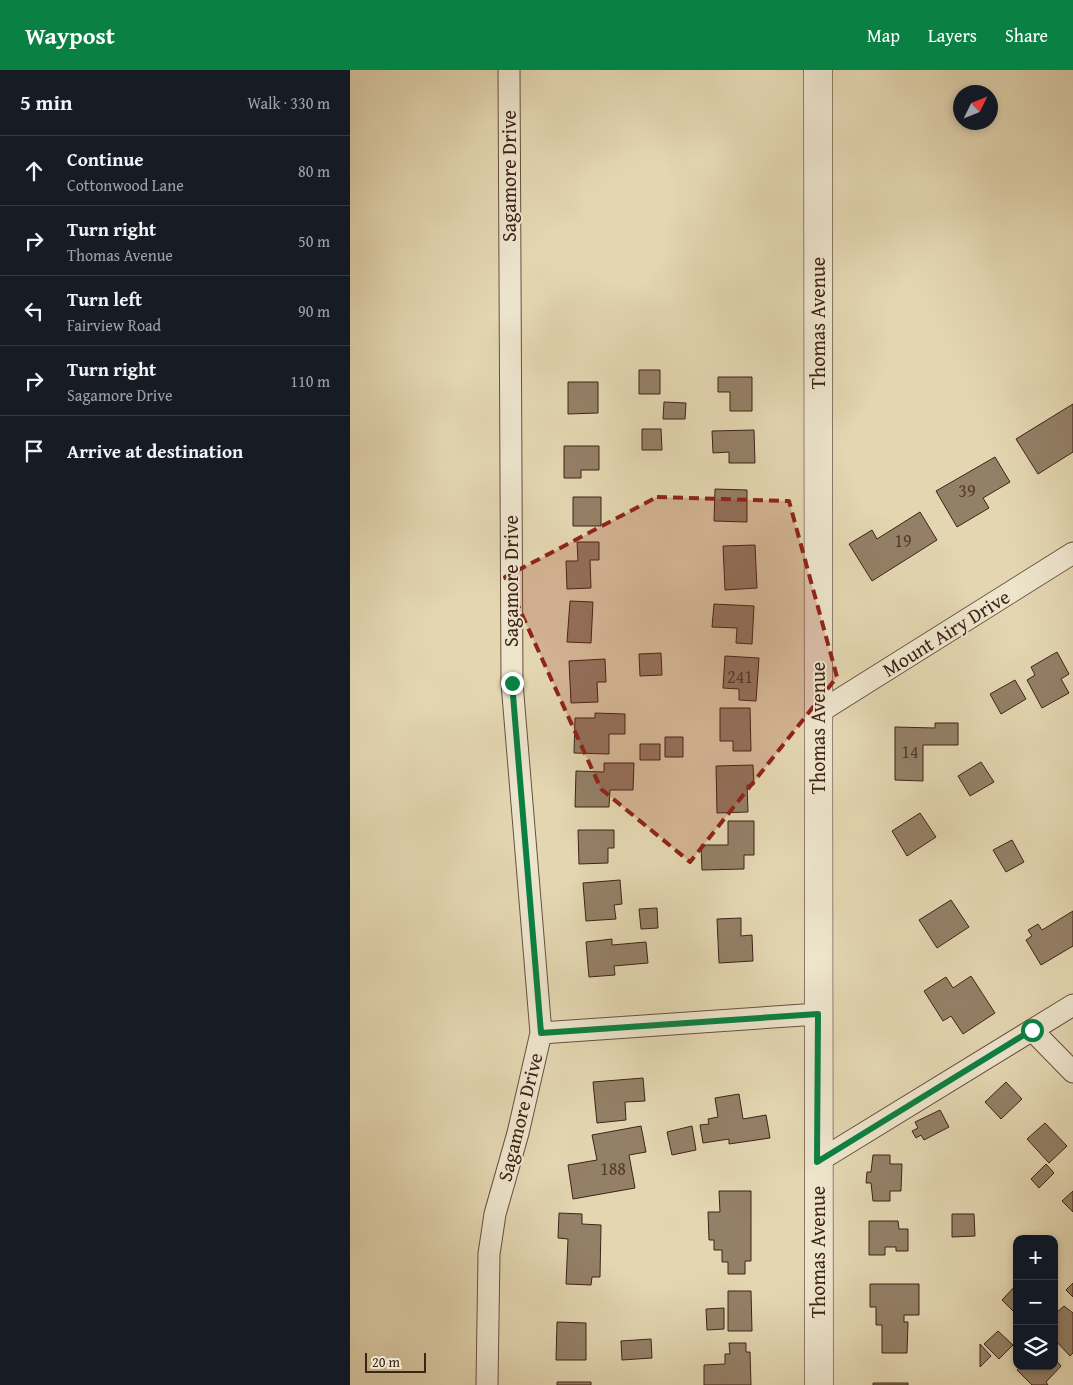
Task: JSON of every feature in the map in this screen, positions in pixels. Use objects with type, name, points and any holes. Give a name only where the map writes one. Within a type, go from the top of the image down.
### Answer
[{"type":"main road","name":"Thomas Avenue","points":[[818,70],[818,1385]]},
{"type":"street","name":"Sagamore Drive","points":[[487,1385],[489,1254],[495,1214],[518,1133],[541,1033],[512,683],[509,70]]},
{"type":"street","name":"Mount Airy Drive","points":[[818,713],[1073,553]]},
{"type":"street","points":[[817,1162],[1073,1005]]},
{"type":"street","points":[[541,1033],[818,1014]]},
{"type":"street","points":[[1032,1030],[1073,1072]]},
{"type":"highlighted area","points":[[657,497],[789,501],[837,677],[690,862],[601,789],[505,577]]},
{"type":"building","points":[[639,370],[660,370],[660,394],[639,394]]},
{"type":"building","points":[[718,377],[752,377],[752,411],[730,411],[730,392],[718,392]]},
{"type":"building","points":[[568,382],[598,382],[598,413],[568,414]]},
{"type":"building","points":[[664,402],[686,403],[685,419],[663,419]]},
{"type":"building","points":[[1073,404],[1073,452],[1038,474],[1016,439]]},
{"type":"building","points":[[642,429],[661,429],[662,450],[642,450]]},
{"type":"building","points":[[754,430],[755,463],[729,463],[729,452],[713,453],[712,431]]},
{"type":"building","points":[[564,446],[599,446],[599,470],[581,470],[581,478],[564,478]]},
{"type":"building","points":[[995,457],[1010,482],[983,498],[989,508],[957,527],[936,491]]},
{"type":"building","points":[[715,489],[747,490],[747,522],[714,521]]},
{"type":"building","points":[[573,497],[601,497],[601,526],[573,526]]},
{"type":"building","points":[[920,512],[937,540],[872,581],[849,544],[872,530],[877,539]]},
{"type":"building","points":[[577,542],[599,542],[599,560],[590,560],[591,588],[567,589],[566,561],[578,561]]},
{"type":"building","points":[[755,545],[757,588],[725,590],[723,546]]},
{"type":"building","points":[[570,601],[593,602],[591,643],[567,642]]},
{"type":"building","points":[[714,604],[754,606],[752,644],[736,643],[737,628],[712,627]]},
{"type":"building","points":[[1057,652],[1069,674],[1061,679],[1069,693],[1042,708],[1027,680],[1035,675],[1031,667]]},
{"type":"building","points":[[661,653],[662,675],[640,676],[639,654]]},
{"type":"building","points":[[725,656],[759,658],[756,701],[739,700],[739,689],[723,688]]},
{"type":"building","points":[[605,659],[606,682],[597,682],[598,702],[571,703],[569,661]]},
{"type":"building","points":[[1015,680],[1026,699],[1001,714],[990,694]]},
{"type":"building","points":[[720,708],[750,708],[751,751],[733,751],[733,741],[720,741]]},
{"type":"building","points":[[595,713],[625,714],[625,734],[609,734],[609,754],[574,753],[575,718],[595,718]]},
{"type":"building","points":[[935,723],[958,723],[958,745],[923,745],[923,781],[895,780],[895,727],[935,728]]},
{"type":"building","points":[[665,737],[683,737],[683,757],[665,757]]},
{"type":"building","points":[[640,744],[660,744],[660,760],[640,760]]},
{"type":"building","points":[[981,762],[994,782],[970,796],[958,776]]},
{"type":"building","points":[[604,763],[634,763],[633,790],[610,790],[609,807],[575,807],[576,771],[604,772]]},
{"type":"building","points":[[753,765],[754,785],[747,785],[748,812],[717,813],[716,766]]},
{"type":"building","points":[[920,813],[936,837],[907,856],[892,831]]},
{"type":"building","points":[[728,821],[754,821],[754,855],[744,855],[744,869],[702,870],[701,845],[728,845]]},
{"type":"building","points":[[578,830],[614,830],[614,848],[608,848],[608,863],[579,864]]},
{"type":"building","points":[[1012,840],[1024,862],[1006,872],[993,850]]},
{"type":"building","points":[[620,880],[622,904],[614,905],[616,919],[586,921],[583,883]]},
{"type":"building","points":[[951,900],[969,927],[937,948],[919,920]]},
{"type":"building","points":[[657,908],[658,928],[641,929],[639,909]]},
{"type":"building","points":[[1073,911],[1073,946],[1041,965],[1026,940],[1032,936],[1028,930],[1038,924],[1042,930]]},
{"type":"building","points":[[741,918],[741,936],[752,935],[753,961],[719,963],[717,919]]},
{"type":"building","points":[[612,939],[612,945],[646,942],[648,963],[614,966],[615,975],[589,977],[586,942]]},
{"type":"building","points":[[971,976],[995,1013],[963,1034],[951,1016],[943,1021],[924,991],[946,977],[953,988]]},
{"type":"building","points":[[643,1078],[645,1101],[625,1102],[626,1120],[597,1123],[593,1082]]},
{"type":"building","points":[[1006,1082],[1022,1099],[1001,1119],[985,1102]]},
{"type":"building","points":[[739,1094],[743,1119],[766,1115],[770,1138],[729,1144],[729,1139],[703,1143],[700,1125],[709,1124],[708,1119],[718,1117],[715,1098]]},
{"type":"building","points":[[940,1110],[949,1127],[924,1140],[921,1135],[916,1138],[912,1131],[918,1128],[915,1122]]},
{"type":"building","points":[[1045,1123],[1067,1146],[1049,1163],[1027,1139]]},
{"type":"building","points":[[641,1126],[646,1152],[629,1155],[635,1188],[573,1199],[568,1165],[597,1160],[592,1135]]},
{"type":"building","points":[[692,1126],[696,1150],[672,1155],[667,1132]]},
{"type":"building","points":[[873,1155],[890,1155],[890,1164],[902,1164],[901,1191],[890,1191],[890,1201],[873,1201],[871,1183],[866,1183],[867,1172],[871,1172]]},
{"type":"building","points":[[1046,1164],[1054,1173],[1039,1188],[1031,1179]]},
{"type":"building","points":[[719,1191],[751,1191],[751,1261],[745,1261],[745,1274],[728,1274],[728,1262],[722,1262],[722,1250],[714,1250],[714,1240],[709,1240],[708,1212],[720,1212]]},
{"type":"building","points":[[1073,1191],[1073,1212],[1062,1201]]},
{"type":"building","points":[[559,1213],[582,1214],[582,1224],[601,1225],[600,1277],[592,1277],[591,1285],[566,1284],[568,1239],[558,1238]]},
{"type":"building","points":[[952,1214],[974,1214],[975,1236],[952,1237]]},
{"type":"building","points":[[869,1221],[898,1221],[899,1229],[908,1229],[908,1251],[896,1251],[896,1247],[885,1247],[885,1255],[869,1255]]},
{"type":"building","points":[[1073,1283],[1073,1297],[1066,1290]]},
{"type":"building","points":[[870,1284],[919,1284],[919,1315],[904,1315],[904,1322],[908,1322],[907,1353],[882,1353],[882,1325],[876,1325],[876,1307],[870,1307]]},
{"type":"building","points":[[1013,1288],[1013,1311],[1002,1300]]},
{"type":"building","points":[[728,1291],[751,1291],[752,1331],[728,1331]]},
{"type":"building","points":[[1064,1306],[1073,1313],[1073,1353],[1070,1356],[1058,1343],[1058,1311]]},
{"type":"building","points":[[724,1308],[724,1329],[707,1330],[706,1309]]},
{"type":"building","points":[[557,1322],[586,1323],[586,1360],[556,1360]]},
{"type":"building","points":[[998,1331],[1013,1345],[999,1359],[984,1344]]},
{"type":"building","points":[[651,1339],[652,1358],[622,1360],[621,1341]]},
{"type":"building","points":[[729,1343],[746,1343],[746,1352],[750,1352],[751,1385],[704,1385],[704,1365],[725,1364],[725,1354],[730,1354]]},
{"type":"building","points":[[980,1344],[991,1356],[980,1367]]},
{"type":"building","points":[[1017,1370],[1057,1370],[1046,1382],[1048,1385],[1032,1385]]},
{"type":"building","points":[[557,1382],[591,1382],[591,1385],[557,1385]]},
{"type":"building","points":[[873,1383],[908,1383],[908,1385],[873,1385]]},
{"type":"route","points":[[512,683],[541,1033],[818,1014],[817,1162],[1032,1030]]}]
